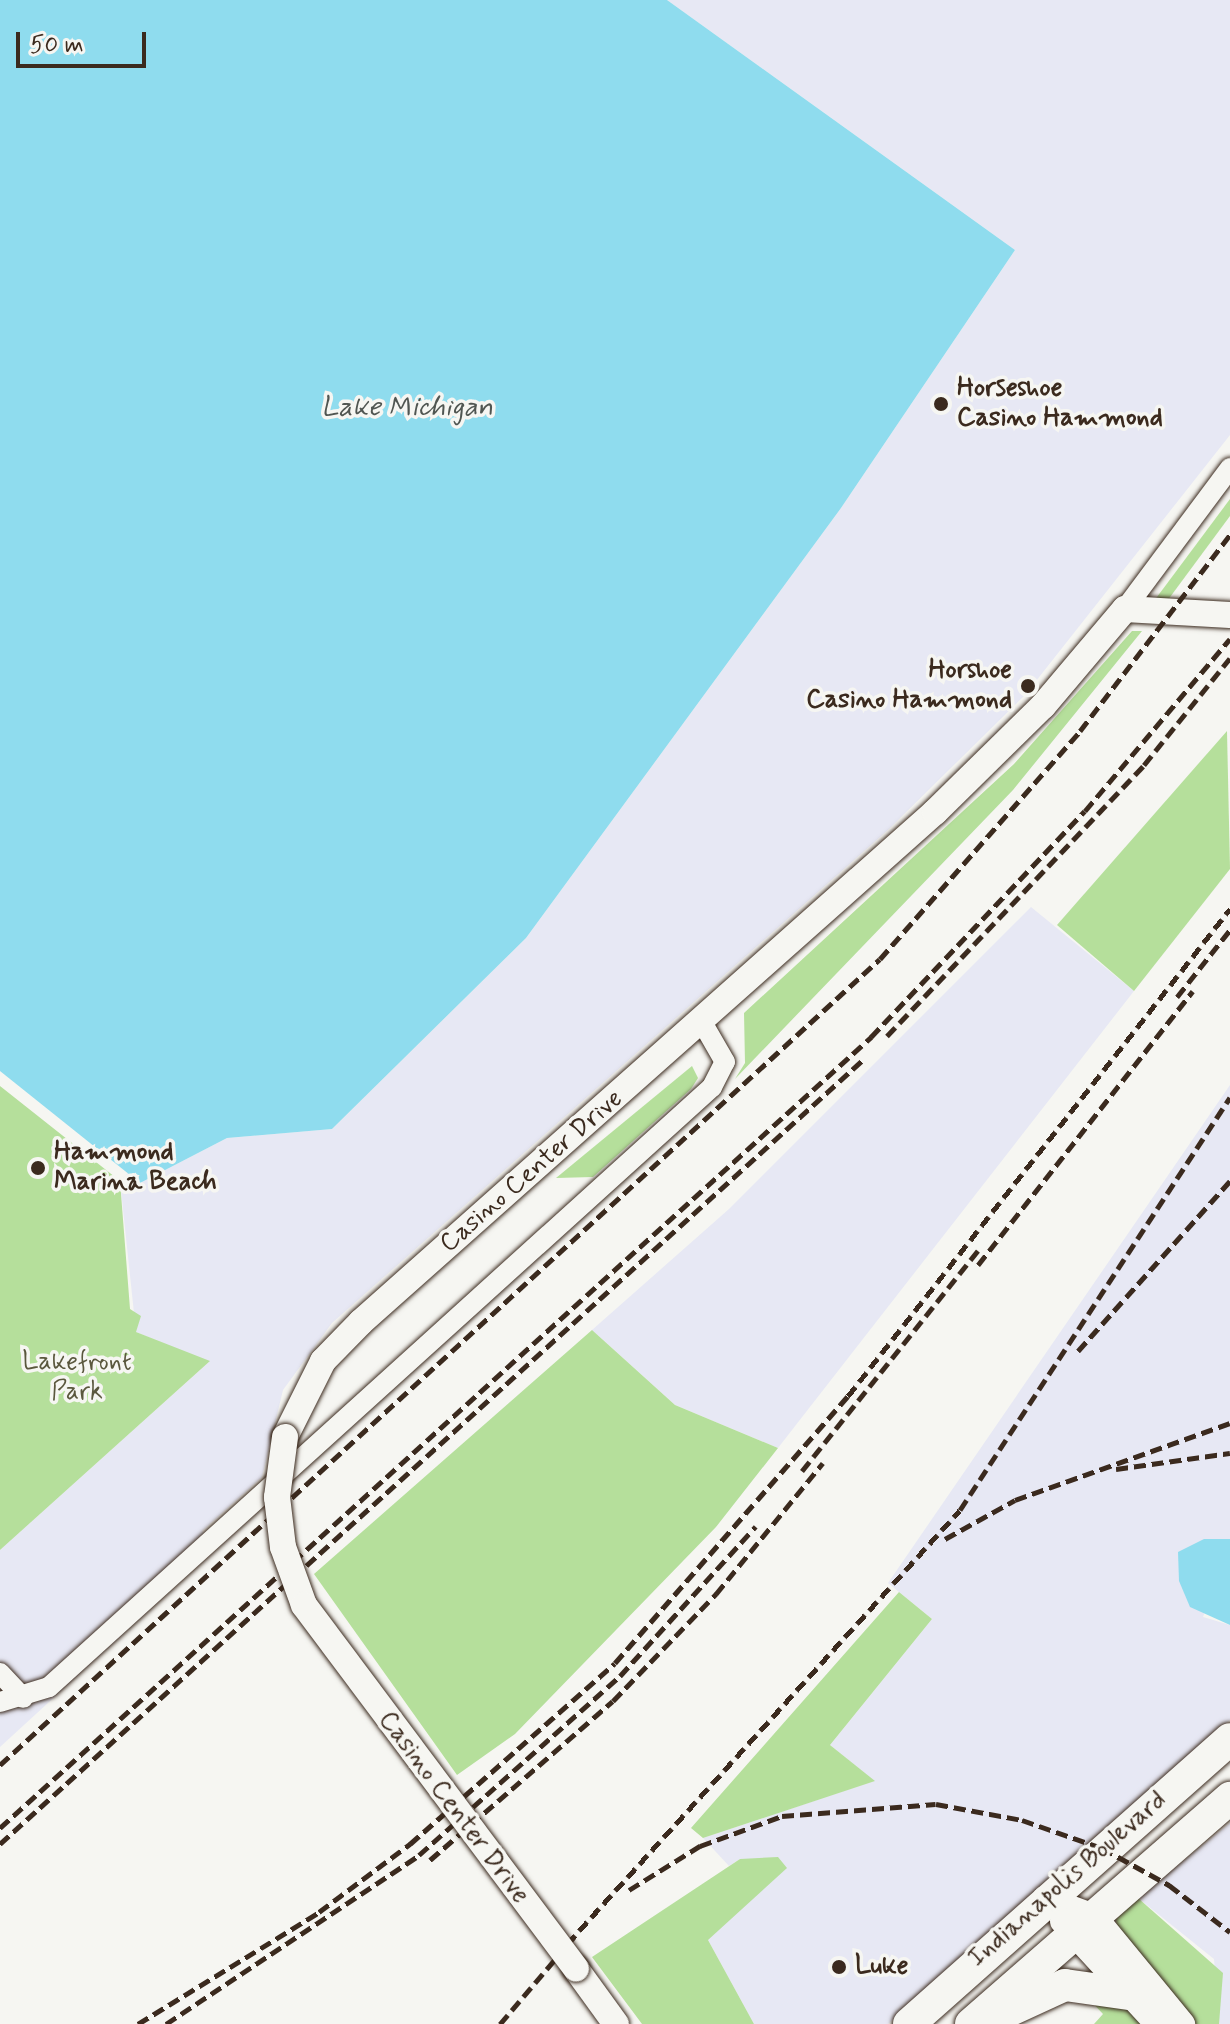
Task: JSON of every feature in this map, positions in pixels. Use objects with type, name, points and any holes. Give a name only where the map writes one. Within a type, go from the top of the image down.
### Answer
[{"type":"main road","name":"Indianapolis Boulevard","points":[[909,2024],[1045,1899],[1230,1739]]},
{"type":"main road","name":"Indianapolis Boulevard","points":[[971,2024],[1230,1798]]},
{"type":"main road","points":[[983,2024],[1065,1985],[1128,1994]]},
{"type":"street","name":"Casino Center Drive","points":[[616,2024],[304,1605],[283,1547],[277,1497],[285,1437],[323,1361],[361,1322],[935,812],[1043,706],[1125,609],[1230,468]]},
{"type":"street","points":[[1125,609],[1230,615]]},
{"type":"street","points":[[0,1702],[23,1698],[49,1687],[712,1087],[725,1062],[702,1022]]},
{"type":"street","points":[[0,1673],[23,1698]]},
{"type":"street","points":[[1045,1899],[1084,1926],[1182,2024]]},
{"type":"street","points":[[1084,1926],[1128,1994],[1158,2024]]},
{"type":"shaded area","points":[[667,0],[1230,0],[1230,435],[1025,695],[889,829],[332,1323],[283,1390],[262,1477],[202,1531],[217,1548],[0,1747],[0,1550],[209,1362],[136,1332],[120,1181],[128,1173],[140,1183],[227,1138],[332,1129],[526,938],[841,508],[1015,250]]},
{"type":"shaded area","points":[[1031,907],[1134,991],[778,1448],[675,1405],[592,1330],[729,1209]]},
{"type":"shaded area","points":[[1230,1085],[1230,1539],[1203,1617],[1230,1625],[1230,1720],[888,2024],[754,2024],[708,1940],[740,1859],[729,1866],[703,1838],[874,1781],[830,1745],[932,1619],[888,1583]]},
{"type":"shaded area","points":[[1230,1823],[1230,2024],[1219,2024],[1214,1959],[1138,1898]]},
{"type":"green space","points":[[1230,499],[1230,516],[1162,608],[1154,601]]},
{"type":"green space","points":[[1132,631],[1142,631],[1013,790],[735,1079],[745,1063],[744,1013],[1014,764]]},
{"type":"green space","points":[[1227,731],[1230,869],[1134,991],[1057,925]]},
{"type":"green space","points":[[692,1066],[698,1078],[691,1089],[593,1177],[556,1178]]},
{"type":"green space","name":"Lakefront Park","points":[[0,1086],[120,1181],[130,1309],[141,1316],[136,1332],[210,1361],[0,1550]]},
{"type":"green space","points":[[592,1330],[675,1405],[778,1448],[716,1527],[515,1734],[457,1775],[314,1574]]},
{"type":"green space","points":[[899,1592],[932,1619],[830,1745],[875,1781],[703,1838],[691,1828]]},
{"type":"green space","points":[[778,1857],[787,1868],[708,1940],[754,2024],[642,2024],[592,1957],[740,1859]]},
{"type":"green space","points":[[1138,1898],[1223,1973],[1219,2024],[1195,2024],[1118,1937],[1116,1919]]},
{"type":"green space","points":[[1084,1994],[1128,2009],[1142,2024],[1094,2024],[1103,2014]]},
{"type":"water","name":"Lake Michigan","points":[[0,0],[667,0],[1015,250],[841,508],[526,938],[332,1129],[227,1138],[140,1183],[0,1071]]},
{"type":"water","points":[[1204,1539],[1230,1539],[1230,1625],[1190,1607],[1179,1581],[1178,1552]]},
{"type":"railway","points":[[0,1765],[880,959],[1080,731],[1230,535]]},
{"type":"railway","points":[[0,1828],[871,1037],[1085,811],[1230,639]]},
{"type":"railway","points":[[887,1036],[1144,765],[1230,658]]},
{"type":"railway","points":[[138,2024],[319,1912],[410,1844],[615,1663],[848,1396],[1230,909]]},
{"type":"railway","points":[[1177,997],[1230,930]]},
{"type":"railway","points":[[978,1265],[1193,991]]},
{"type":"railway","points":[[0,1844],[864,1059]]},
{"type":"railway","points":[[567,1944],[960,1510],[1230,1098]]},
{"type":"railway","points":[[1078,1351],[1230,1181]]},
{"type":"railway","points":[[802,1471],[979,1249]]},
{"type":"railway","points":[[945,1539],[1015,1500],[1230,1423]]},
{"type":"railway","points":[[1116,1469],[1230,1453]]},
{"type":"railway","points":[[430,1860],[613,1701],[716,1594],[823,1463]]},
{"type":"railway","points":[[166,2024],[419,1855],[620,1676],[756,1526]]},
{"type":"railway","points":[[629,1890],[700,1846],[782,1816],[936,1804],[1022,1820],[1102,1848],[1169,1885],[1230,1932]]},
{"type":"railway","points":[[500,2024],[574,1937]]},
{"type":"place","name":"Horseshoe Casino Hammond","points":[[941,404]]},
{"type":"place","name":"Horshoe Casino Hammond","points":[[1028,686]]},
{"type":"place","name":"Hammond Marina Beach","points":[[38,1168]]},
{"type":"place","name":"Luke","points":[[839,1967]]}]
